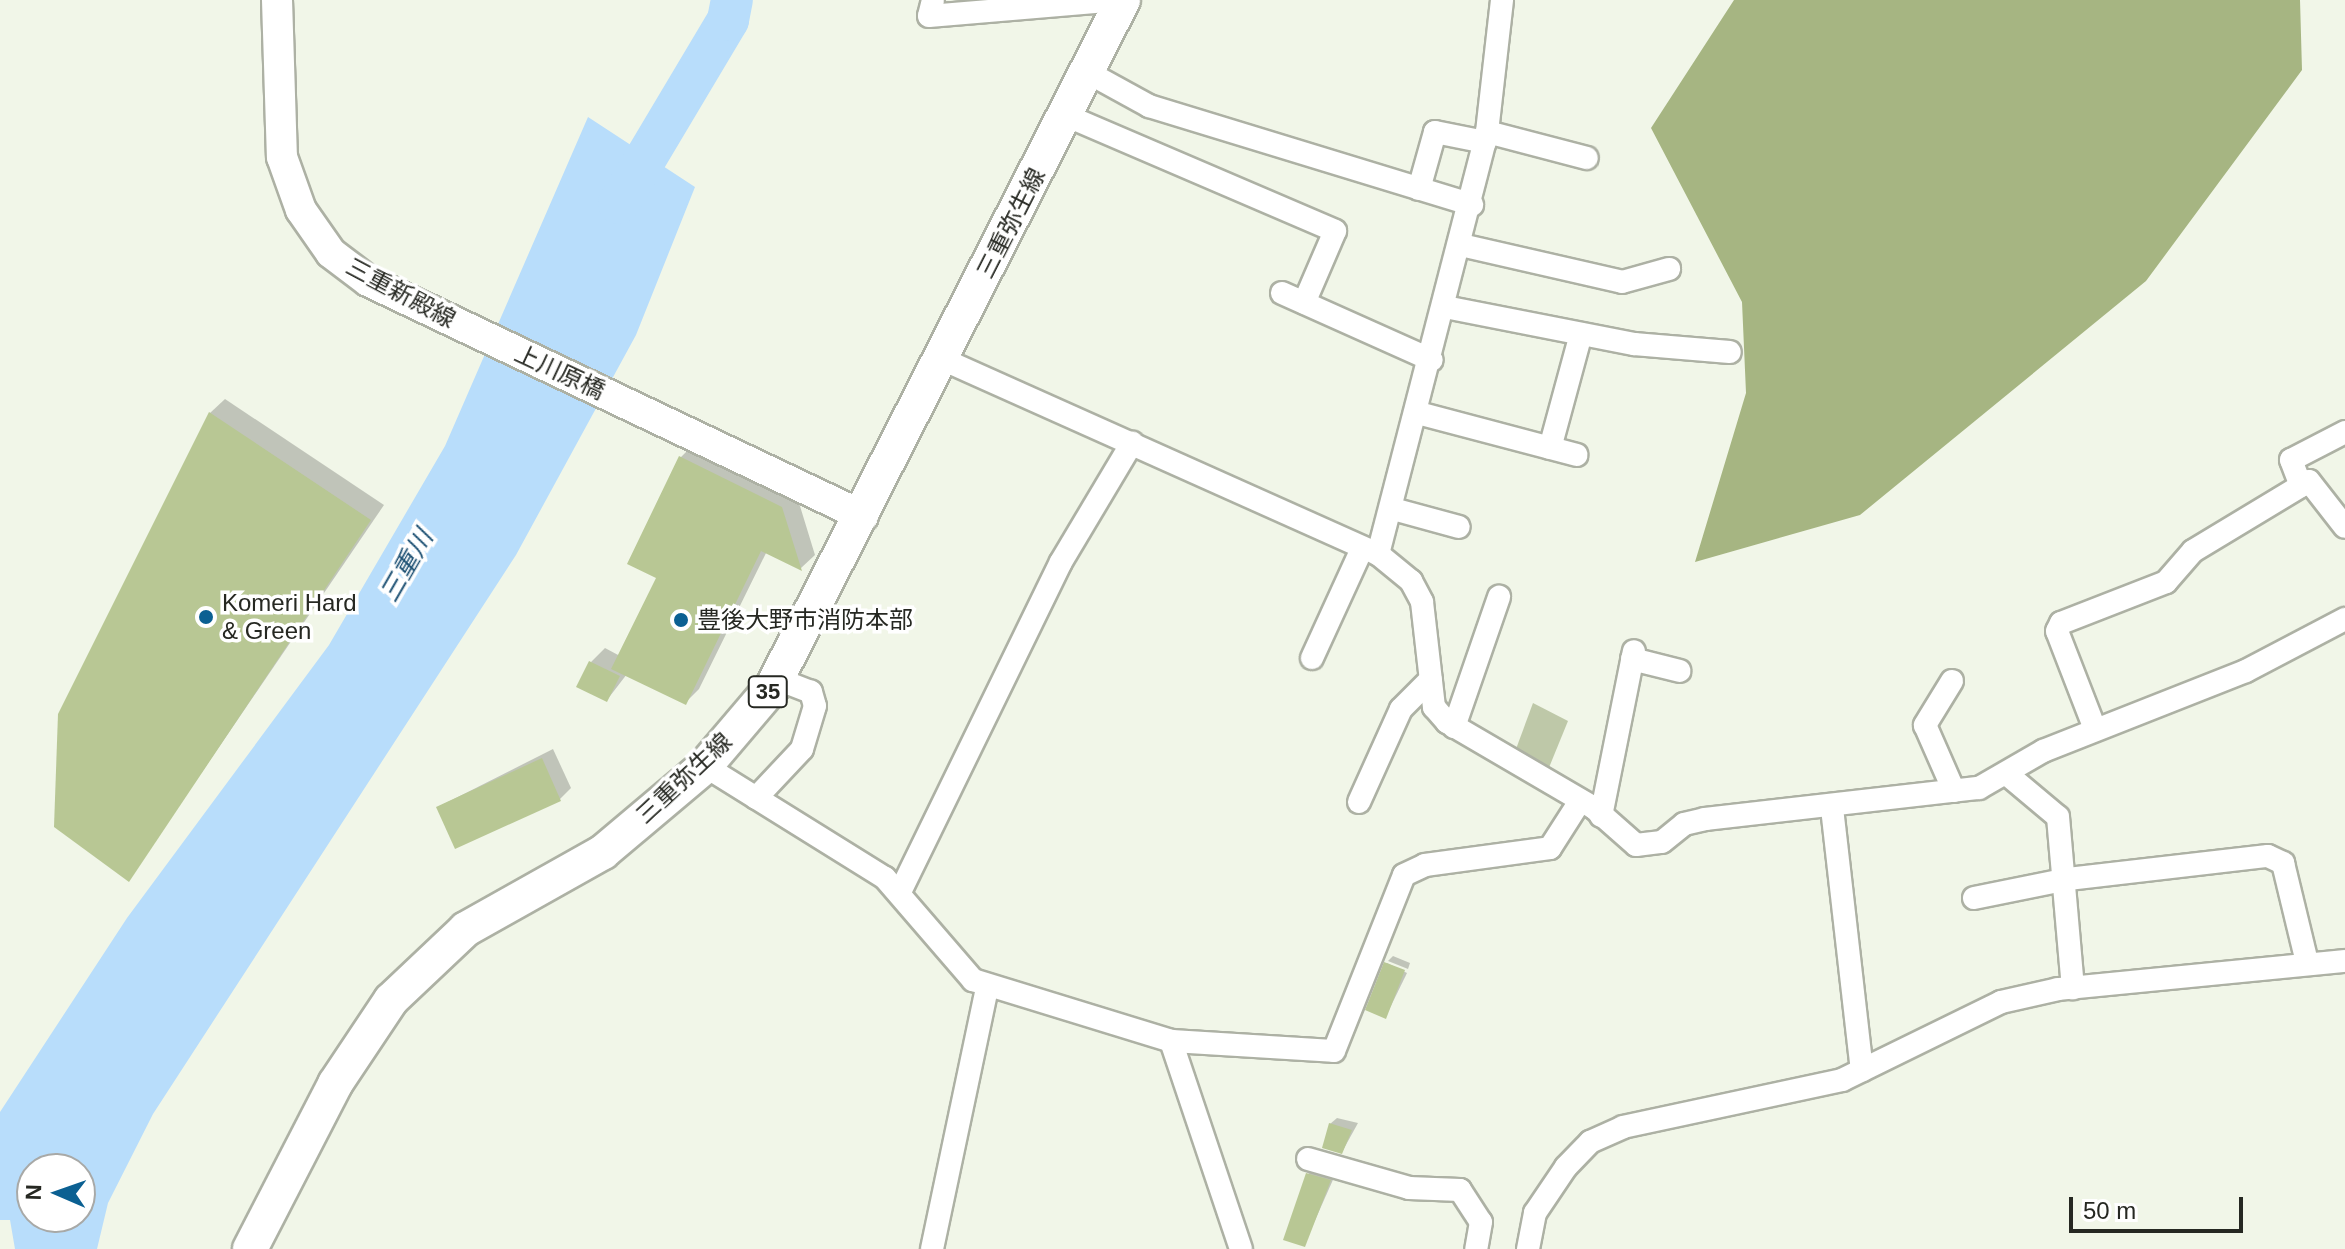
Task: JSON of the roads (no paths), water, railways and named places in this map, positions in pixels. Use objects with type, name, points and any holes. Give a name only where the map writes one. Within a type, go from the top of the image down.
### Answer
[{"type":"main road","name":"三重新殿線","points":[[277,0],[277,131],[310,226],[368,281],[496,342]]},
{"type":"main road","name":"三重弥生線","points":[[250,1249],[364,1034],[417,971],[516,897],[603,852],[705,766],[777,679],[863,516],[1122,0]]},
{"type":"main road","name":"上川原橋","points":[[496,342],[863,516]]},
{"type":"street","points":[[933,0],[929,16],[1122,0]]},
{"type":"street","points":[[1312,658],[1393,509],[1472,205],[1486,137],[1502,0]]},
{"type":"street","points":[[1087,72],[1149,106],[1472,205]]},
{"type":"street","points":[[1065,115],[1335,231],[1304,303]]},
{"type":"street","points":[[1419,189],[1435,132],[1486,137],[1587,158]]},
{"type":"street","points":[[1461,245],[1622,282],[1669,269]]},
{"type":"street","points":[[1282,293],[1432,360]]},
{"type":"street","points":[[1445,307],[1581,334],[1730,352]]},
{"type":"street","points":[[1550,448],[1581,334]]},
{"type":"street","points":[[942,359],[1370,552],[1411,581],[1422,602],[1434,707],[1454,727],[1580,801],[1636,845],[1662,842],[1684,824],[1705,819],[1832,808],[1954,791],[2008,775],[2095,729],[2246,671],[2345,619]]},
{"type":"street","points":[[1418,413],[1577,455]]},
{"type":"street","points":[[2301,486],[2291,460],[2345,432]]},
{"type":"street","points":[[900,892],[1061,562],[1132,443]]},
{"type":"street","points":[[2095,729],[2057,631],[2061,623],[2166,582],[2193,551],[2309,481],[2345,527]]},
{"type":"street","points":[[1393,509],[1459,527]]},
{"type":"street","points":[[1454,727],[1499,597]]},
{"type":"street","points":[[1601,816],[1633,655],[1680,671]]},
{"type":"street","points":[[756,798],[802,749],[815,706],[811,692],[777,679]]},
{"type":"street","points":[[1359,802],[1401,709],[1431,679]]},
{"type":"street","points":[[1952,681],[1925,725],[1954,791]]},
{"type":"street","points":[[705,766],[900,892],[973,980],[987,987],[1028,992],[1171,1041],[1334,1051],[1404,875],[1425,865],[1550,848],[1580,801]]},
{"type":"street","points":[[2008,775],[2051,804],[2068,879],[2073,988]]},
{"type":"street","points":[[1832,808],[1862,1070]]},
{"type":"street","points":[[1974,898],[2068,879],[2268,856],[2283,863],[2307,962]]},
{"type":"street","points":[[1528,1249],[1535,1213],[1590,1142],[1623,1127],[1742,1107],[1862,1070],[2001,1002],[2073,988],[2307,962],[2345,961]]},
{"type":"street","points":[[932,1249],[987,987]]},
{"type":"street","points":[[1171,1041],[1241,1249]]},
{"type":"street","points":[[1308,1159],[1409,1188],[1460,1190],[1481,1222],[1476,1249]]},
{"type":"water","points":[[588,117],[695,187],[636,335],[516,555],[153,1114],[108,1203],[97,1249],[15,1249],[10,1220],[0,1220],[0,1112],[127,918],[329,645],[445,446]]},
{"type":"waterway","name":"三重川","points":[[619,203],[728,20],[732,0]]},
{"type":"place","name":"Komeri Hard & Green","points":[[206,617]]},
{"type":"place","name":"豊後大野市消防本部","points":[[681,620]]}]
